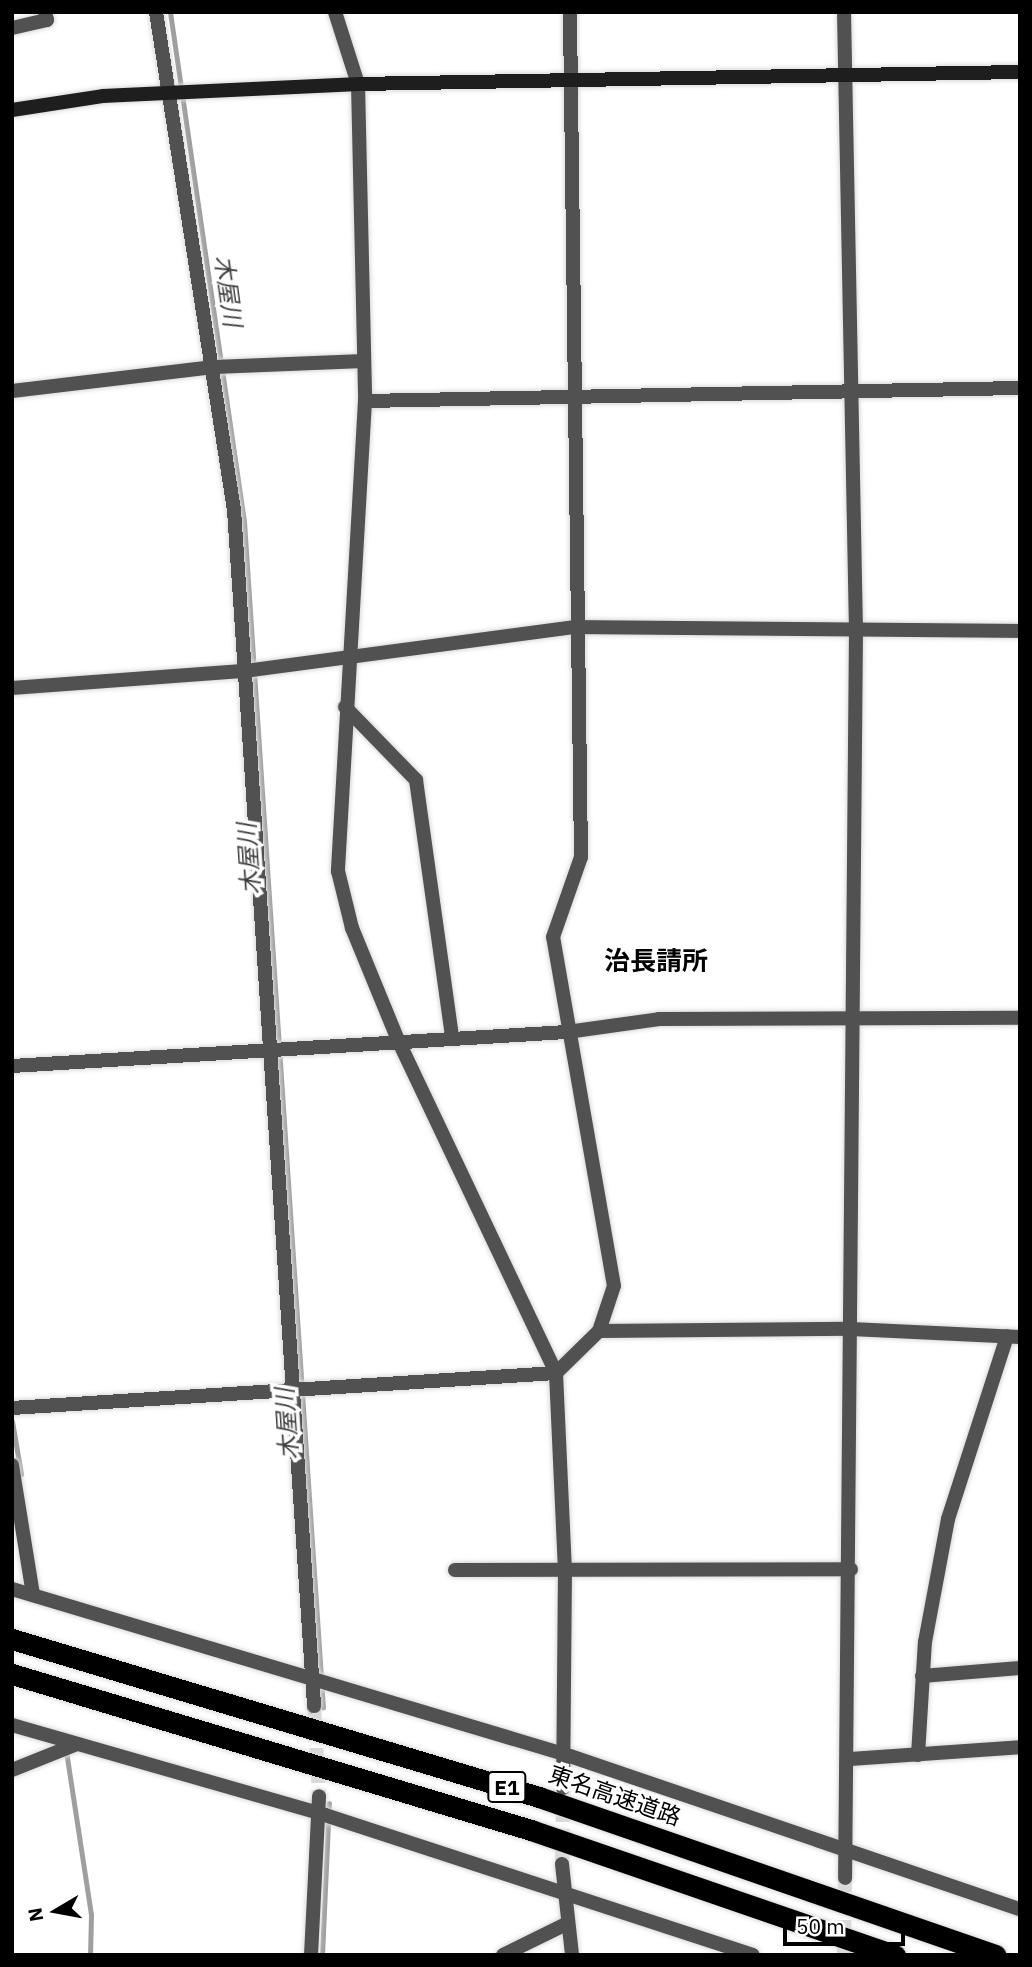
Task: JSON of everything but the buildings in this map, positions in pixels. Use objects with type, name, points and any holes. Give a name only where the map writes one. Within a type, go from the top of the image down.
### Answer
[{"type":"highway","name":"東名高速道路","points":[[12,1639],[539,1797],[995,1955]]},
{"type":"highway","name":"E1","points":[[12,1674],[531,1830],[895,1955]]},
{"type":"street","points":[[12,28],[47,20],[45,12]]},
{"type":"street","points":[[156,12],[220,366],[251,670],[315,1679],[314,1706]]},
{"type":"street","points":[[335,12],[358,84],[365,401],[345,707],[338,871],[352,928],[398,1040],[556,1373],[565,1568],[567,1755],[563,1788]]},
{"type":"street","points":[[12,1408],[297,1387],[556,1373],[599,1331],[614,1286],[567,1032],[553,937],[581,857],[570,12]]},
{"type":"street","points":[[844,12],[855,390],[856,629],[850,1015],[850,1759],[845,1878]]},
{"type":"street","points":[[12,110],[172,92],[358,84],[1020,72]]},
{"type":"street","points":[[12,391],[220,366],[364,361]]},
{"type":"street","points":[[365,401],[1020,388]]},
{"type":"street","points":[[12,688],[251,670],[576,627],[1020,631]]},
{"type":"street","points":[[345,707],[416,780],[453,1037]]},
{"type":"street","points":[[12,1066],[398,1040],[567,1032],[659,1019],[850,1015],[1020,1018]]},
{"type":"street","points":[[599,1331],[851,1329],[1013,1336],[948,1518],[922,1676],[918,1755]]},
{"type":"street","points":[[12,1465],[33,1594]]},
{"type":"street","points":[[455,1570],[851,1569]]},
{"type":"street","points":[[12,1589],[567,1755],[848,1854],[1020,1909]]},
{"type":"street","points":[[922,1676],[1020,1668]]},
{"type":"street","points":[[12,1725],[328,1816],[563,1890],[753,1955]]},
{"type":"street","points":[[12,1770],[78,1744]]},
{"type":"street","points":[[850,1759],[1020,1747]]},
{"type":"street","points":[[311,1955],[328,1816],[319,1796]]},
{"type":"street","points":[[562,1864],[566,1924],[572,1955]]},
{"type":"street","points":[[503,1955],[566,1924]]},
{"type":"waterway","name":"木屋川","points":[[170,12],[244,522],[323,1707]]},
{"type":"waterway","points":[[12,1421],[21,1474]]},
{"type":"waterway","points":[[66,1751],[91,1915],[90,1955]]},
{"type":"waterway","name":"木屋川","points":[[322,1955],[329,1803]]},
{"type":"tunnel","points":[[314,1706],[319,1796]]},
{"type":"tunnel","points":[[562,1864],[563,1799]]},
{"type":"tunnel","points":[[844,1955],[845,1878]]},
{"type":"district","name":"治長請所","points":[[656,961]]}]
